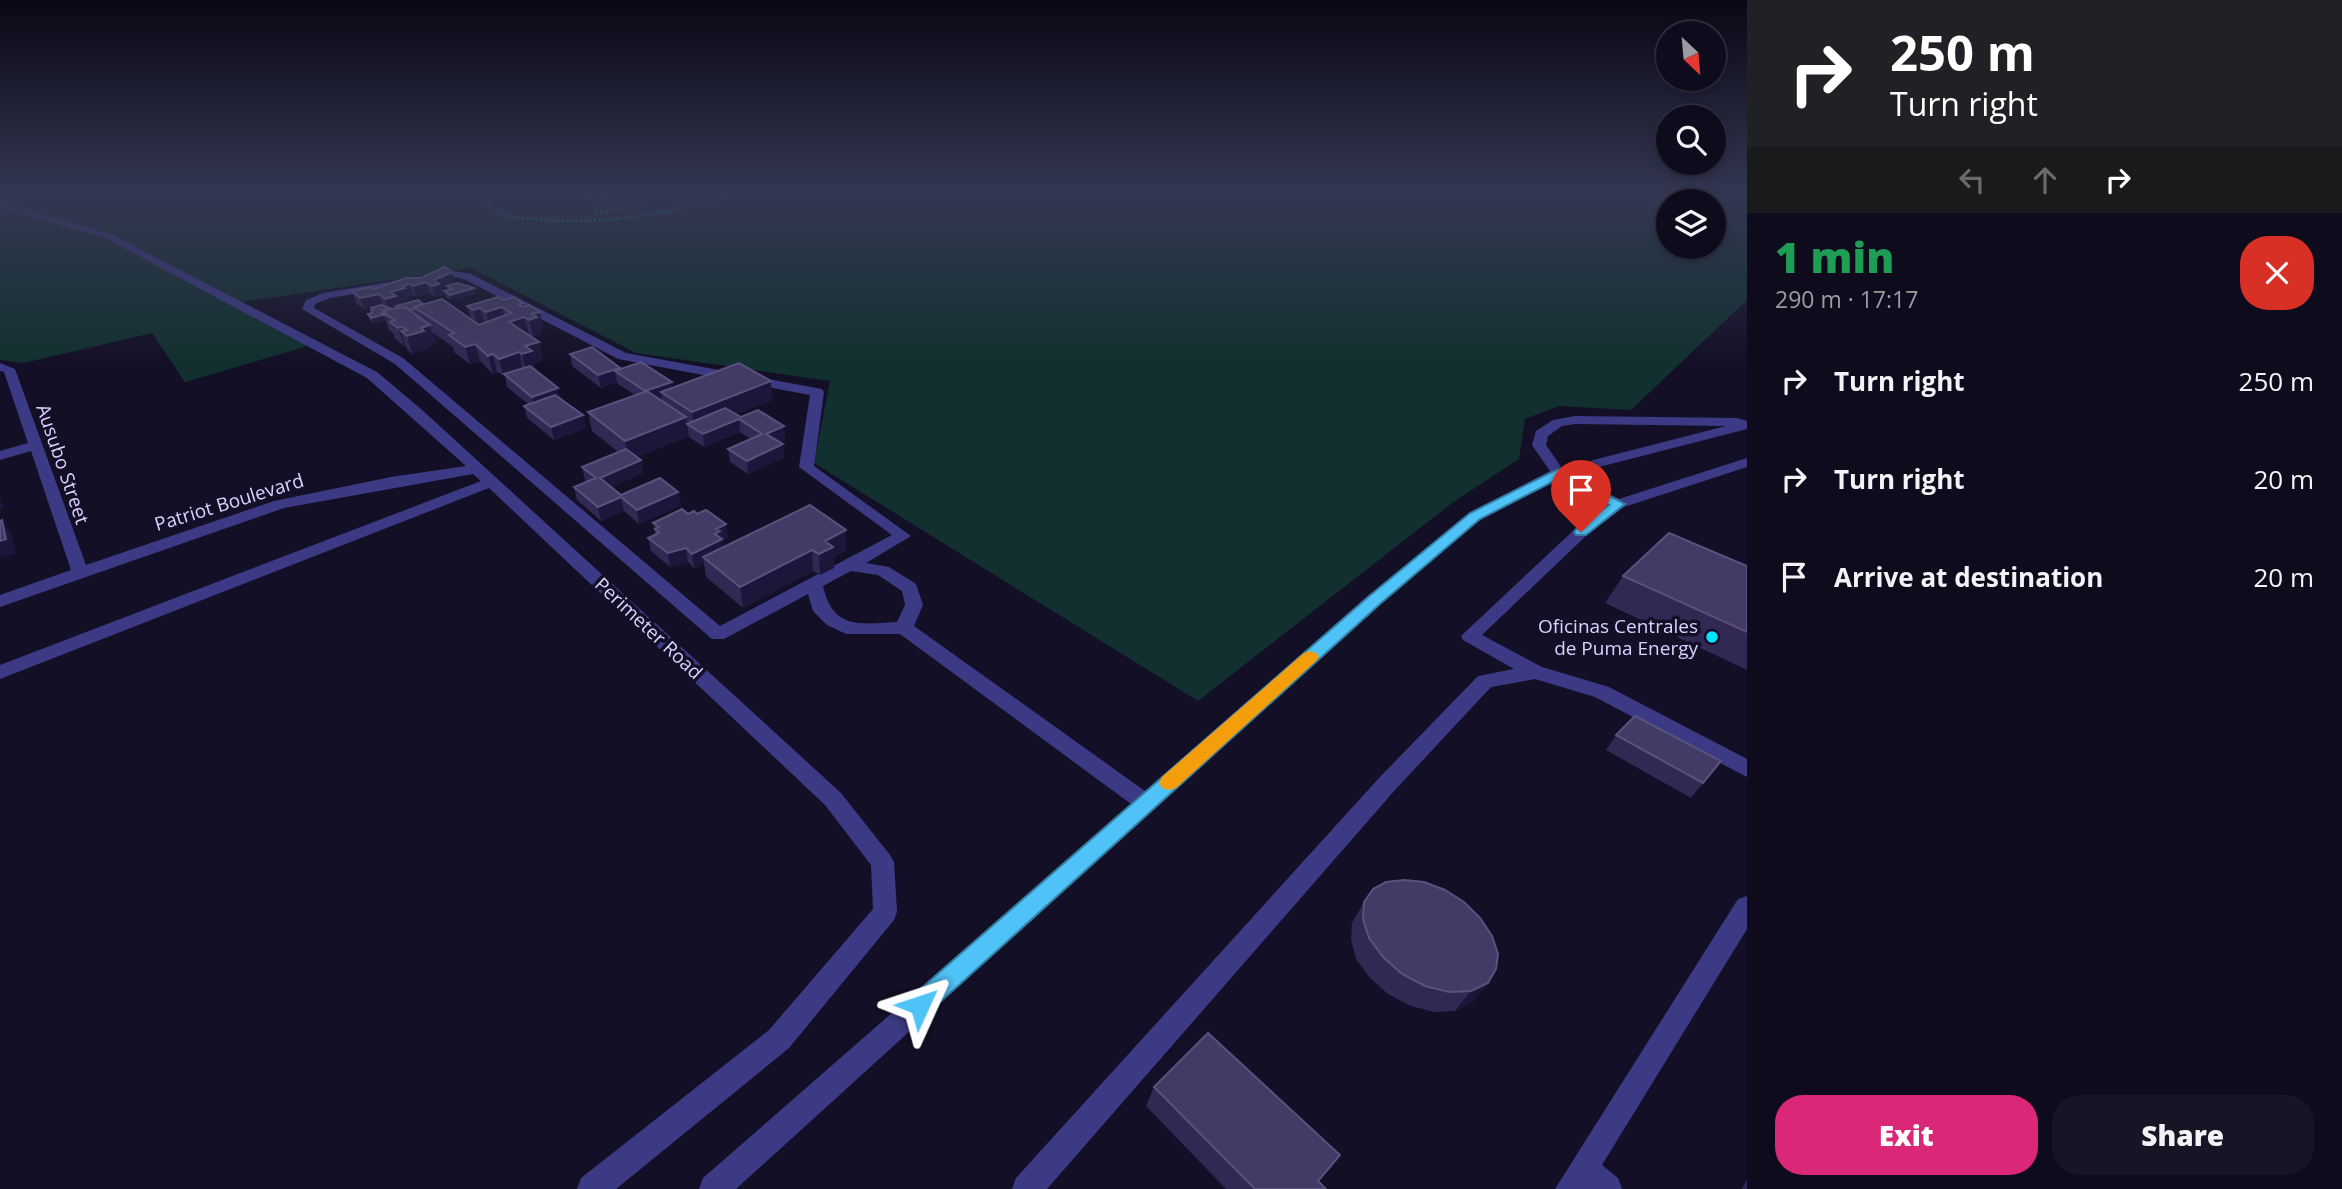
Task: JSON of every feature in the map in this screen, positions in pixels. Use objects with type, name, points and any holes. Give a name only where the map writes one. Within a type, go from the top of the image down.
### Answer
[{"type":"street","name":"Perimeter Road","points":[[139,252],[372,375],[477,468],[833,799],[881,862],[885,912],[779,1039],[592,1189]]},
{"type":"street","points":[[463,275],[622,356],[817,392],[806,467],[903,536],[814,584],[719,635],[399,362],[310,312],[308,304],[327,295],[463,275]]},
{"type":"street","name":"Ausubo Street","points":[[5,368],[37,445],[80,572]]},
{"type":"street","points":[[1618,504],[1558,473],[1539,445],[1541,434],[1558,423],[1575,420],[1747,423]]},
{"type":"street","points":[[714,1189],[1374,600],[1475,516],[1558,473],[1747,423]]},
{"type":"street","points":[[0,456],[37,445]]},
{"type":"street","points":[[1747,462],[1618,504],[1581,532],[1470,636],[1535,672],[1602,692],[1747,769]]},
{"type":"street","name":"Patriot Boulevard","points":[[0,601],[280,504],[391,482],[452,475],[477,468]]},
{"type":"street","points":[[0,672],[492,482]]},
{"type":"street","points":[[849,565],[883,571],[910,588],[914,606],[904,628]]},
{"type":"street","points":[[814,584],[819,607],[825,615],[843,627],[864,631],[904,628],[1146,803]]},
{"type":"street","points":[[1027,1189],[1387,784],[1485,681],[1535,672]]},
{"type":"street","points":[[1607,1189],[1577,1179],[1747,907]]},
{"type":"green space","points":[[0,252],[1656,252],[1656,259],[1726,259],[1726,252],[1747,252],[1747,300],[1631,410],[1559,406],[1525,419],[1519,459],[1452,503],[1198,701],[814,463],[830,381],[636,353],[471,268],[242,302],[308,346],[185,382],[152,333],[24,363],[0,360]]},
{"type":"building","points":[[445,267],[452,272],[434,280],[439,284],[432,286],[426,282],[402,286],[405,288],[391,292],[396,296],[385,299],[379,294],[360,298],[352,291],[371,287],[374,289],[406,278],[421,278]]},
{"type":"building","points":[[457,283],[474,288],[450,295],[444,291],[452,289],[447,286]]},
{"type":"building","points":[[498,297],[503,300],[514,297],[523,303],[519,305],[529,305],[540,312],[532,314],[537,317],[529,320],[524,317],[509,322],[539,342],[525,346],[532,351],[499,359],[493,354],[488,356],[475,344],[465,347],[449,335],[454,333],[414,307],[442,299],[479,325],[511,313],[502,307],[486,312],[467,306]]},
{"type":"building","points":[[418,300],[423,304],[414,309],[396,306]]},
{"type":"building","points":[[381,305],[392,309],[383,310],[385,314],[371,318],[368,314],[372,313],[371,308]]},
{"type":"building","points":[[405,307],[430,325],[421,328],[424,331],[407,336],[401,331],[407,330],[398,328],[390,322],[395,320],[383,313],[386,312],[383,310]]},
{"type":"building","points":[[592,347],[620,368],[598,375],[570,354]]},
{"type":"building","points":[[641,362],[672,382],[645,391],[615,371]]},
{"type":"building","points":[[739,363],[771,381],[692,412],[661,392]]},
{"type":"building","points":[[530,366],[558,388],[532,397],[504,374]]},
{"type":"building","points":[[647,391],[686,417],[625,441],[588,412]]},
{"type":"building","points":[[555,395],[583,415],[551,427],[524,406]]},
{"type":"building","points":[[725,408],[741,417],[758,410],[784,426],[766,434],[783,444],[747,461],[728,449],[762,434],[739,419],[703,434],[687,424]]},
{"type":"building","points":[[626,449],[641,460],[600,478],[621,495],[660,478],[678,492],[637,510],[621,497],[598,507],[574,487],[596,478],[582,467]]},
{"type":"building","points":[[810,505],[846,530],[825,541],[833,547],[819,554],[812,550],[740,587],[703,557]]},
{"type":"building","points":[[682,509],[688,514],[706,510],[726,524],[716,529],[720,531],[715,534],[722,539],[692,554],[686,548],[668,553],[648,538],[659,533],[655,529],[659,527],[653,523]]},
{"type":"building","points":[[2,520],[6,539],[0,541],[0,521]]},
{"type":"building","points":[[1669,533],[1747,566],[1747,632],[1623,576]]},
{"type":"building","points":[[1635,716],[1721,761],[1703,783],[1616,735]]},
{"type":"building","points":[[1386,882],[1424,882],[1445,890],[1464,902],[1480,918],[1492,936],[1498,954],[1496,969],[1488,983],[1471,991],[1449,992],[1425,986],[1402,974],[1383,957],[1369,938],[1363,919],[1364,902],[1373,889]]},
{"type":"building","points":[[1208,1033],[1340,1155],[1318,1181],[1326,1189],[1255,1189],[1154,1087]]},
{"type":"slow traffic","points":[[1169,783],[1310,657]]},
{"type":"place","name":"Oficinas Centrales de Puma Energy","points":[[1712,637]]},
{"type":"route","points":[[920,1005],[1374,600],[1475,516],[1558,473],[1618,504],[1581,532]]}]
